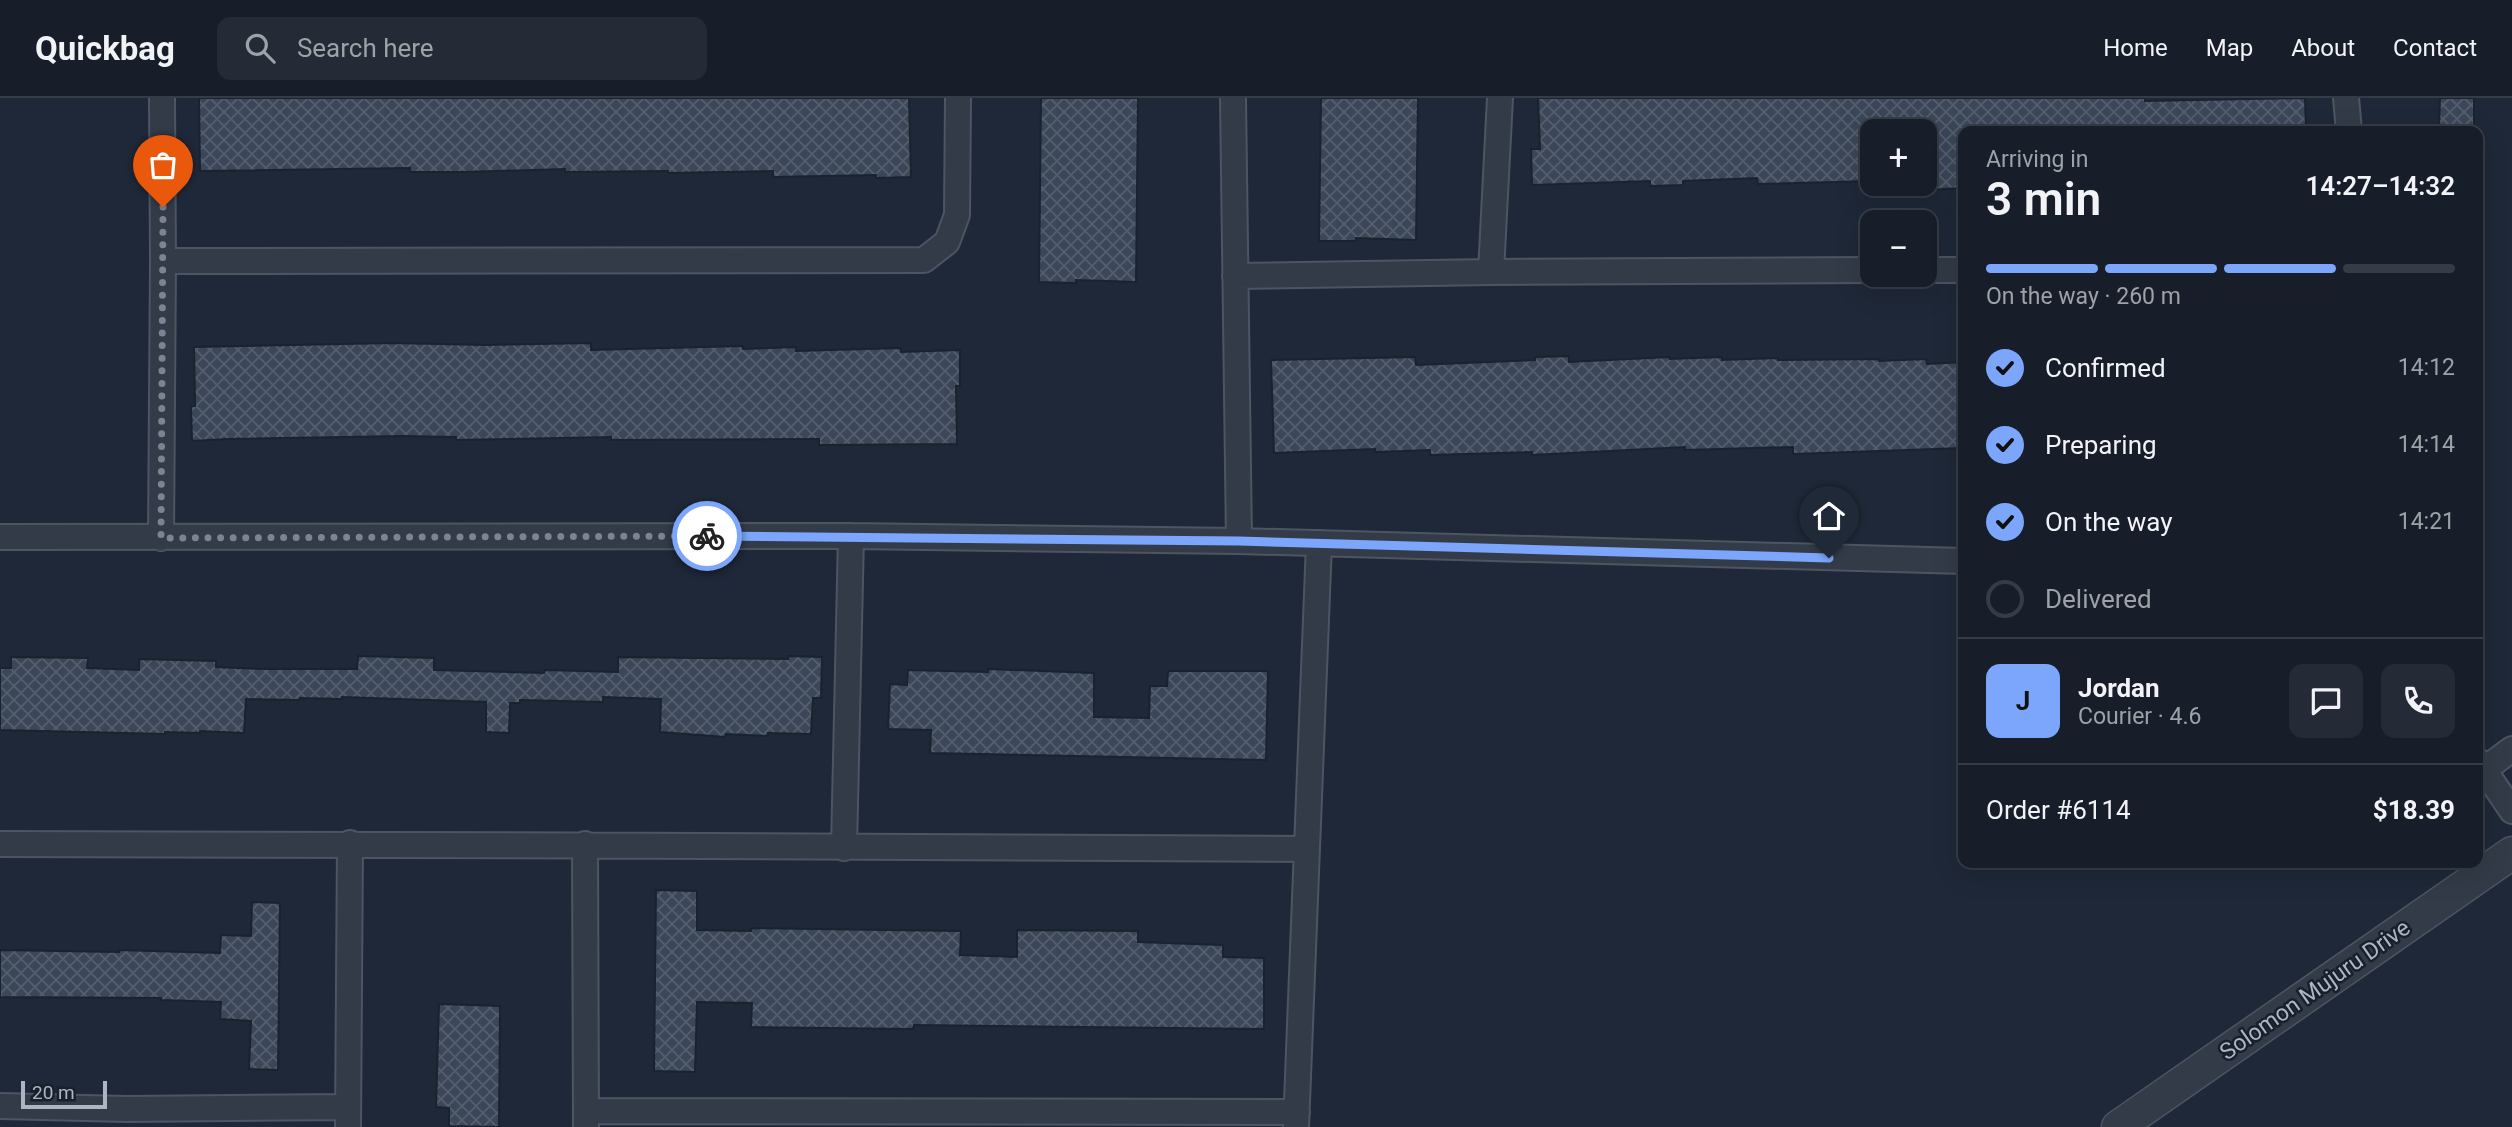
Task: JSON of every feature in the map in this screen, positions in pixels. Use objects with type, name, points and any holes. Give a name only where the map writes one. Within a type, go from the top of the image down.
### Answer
[{"type":"street","points":[[161,538],[162,98]]},
{"type":"street","points":[[163,261],[924,260],[947,242],[957,215],[958,98]]},
{"type":"street","points":[[1233,98],[1239,541]]},
{"type":"street","points":[[1491,272],[1500,98]]},
{"type":"street","points":[[2346,98],[2349,126]]},
{"type":"street","points":[[1235,276],[1860,270]]},
{"type":"street","points":[[1937,270],[1958,270]]},
{"type":"street","points":[[844,848],[851,536]]},
{"type":"street","points":[[0,537],[851,536],[1239,541],[1958,561]]},
{"type":"street","points":[[586,844],[586,1119],[1297,1120],[1319,543]]},
{"type":"street","points":[[2483,764],[2512,749]]},
{"type":"street","points":[[2483,767],[2512,811]]},
{"type":"street","points":[[0,844],[350,843],[1307,849]]},
{"type":"street","points":[[0,1106],[127,1118],[348,1117],[350,843]]},
{"type":"street","name":"Solomon Mujuru Drive","points":[[2118,1127],[2512,853]]},
{"type":"building","points":[[199,98],[909,98],[911,177],[773,177],[773,171],[668,173],[565,172],[565,169],[463,172],[410,172],[410,168],[200,171]]},
{"type":"building","points":[[1041,98],[1138,98],[1136,282],[1039,282]]},
{"type":"building","points":[[1321,98],[1418,98],[1416,240],[1356,238],[1356,241],[1319,241]]},
{"type":"building","points":[[1538,98],[2145,98],[2145,101],[2305,98],[2306,126],[1958,126],[1958,188],[1937,189],[1937,119],[1860,119],[1860,181],[1758,184],[1757,178],[1683,181],[1683,185],[1650,186],[1650,181],[1532,185],[1531,149],[1540,149]]},
{"type":"building","points":[[2440,98],[2474,98],[2474,126],[2439,126]]},
{"type":"building","points":[[591,343],[591,350],[743,346],[743,349],[796,347],[796,351],[901,348],[901,352],[960,350],[960,386],[956,386],[957,444],[819,445],[819,439],[611,440],[611,437],[456,440],[456,437],[404,436],[192,441],[191,406],[195,406],[194,347]]},
{"type":"building","points":[[1569,356],[1569,362],[1722,357],[1722,360],[1926,359],[1927,364],[1958,362],[1958,448],[1793,454],[1793,447],[1685,450],[1685,447],[1532,455],[1532,452],[1430,455],[1430,450],[1375,452],[1375,449],[1274,453],[1271,360],[1415,357],[1416,365],[1535,360],[1535,357]]},
{"type":"building","points":[[358,656],[434,658],[434,670],[544,673],[545,670],[618,672],[618,657],[822,657],[821,698],[813,698],[811,734],[768,733],[768,736],[726,734],[725,737],[660,732],[661,699],[603,697],[603,702],[520,700],[520,703],[510,703],[509,733],[486,732],[486,702],[342,697],[300,700],[246,699],[244,733],[0,730],[0,668],[11,668],[11,657],[88,658],[87,668],[139,670],[139,659],[216,661],[216,667],[357,669]]},
{"type":"building","points":[[988,669],[1094,673],[1094,717],[1149,718],[1150,686],[1167,686],[1168,671],[1268,671],[1266,760],[930,753],[931,730],[888,729],[890,684],[907,685],[908,670],[988,672]]},
{"type":"building","points":[[656,890],[697,891],[697,930],[751,931],[751,928],[961,931],[960,955],[1017,957],[1017,930],[1138,931],[1138,942],[1223,945],[1223,957],[1264,958],[1264,1029],[914,1025],[913,1029],[751,1027],[752,1003],[697,1002],[695,1072],[654,1071]]},
{"type":"building","points":[[252,902],[280,903],[278,1070],[249,1069],[251,1021],[220,1019],[221,1002],[161,998],[0,997],[0,950],[220,953],[221,935],[251,936]]},
{"type":"building","points":[[439,1004],[500,1006],[499,1127],[449,1126],[449,1108],[436,1107]]},
{"type":"way so far","points":[[163,207],[161,538],[707,536]]},
{"type":"route","points":[[707,536],[1239,541],[1829,558]]}]
